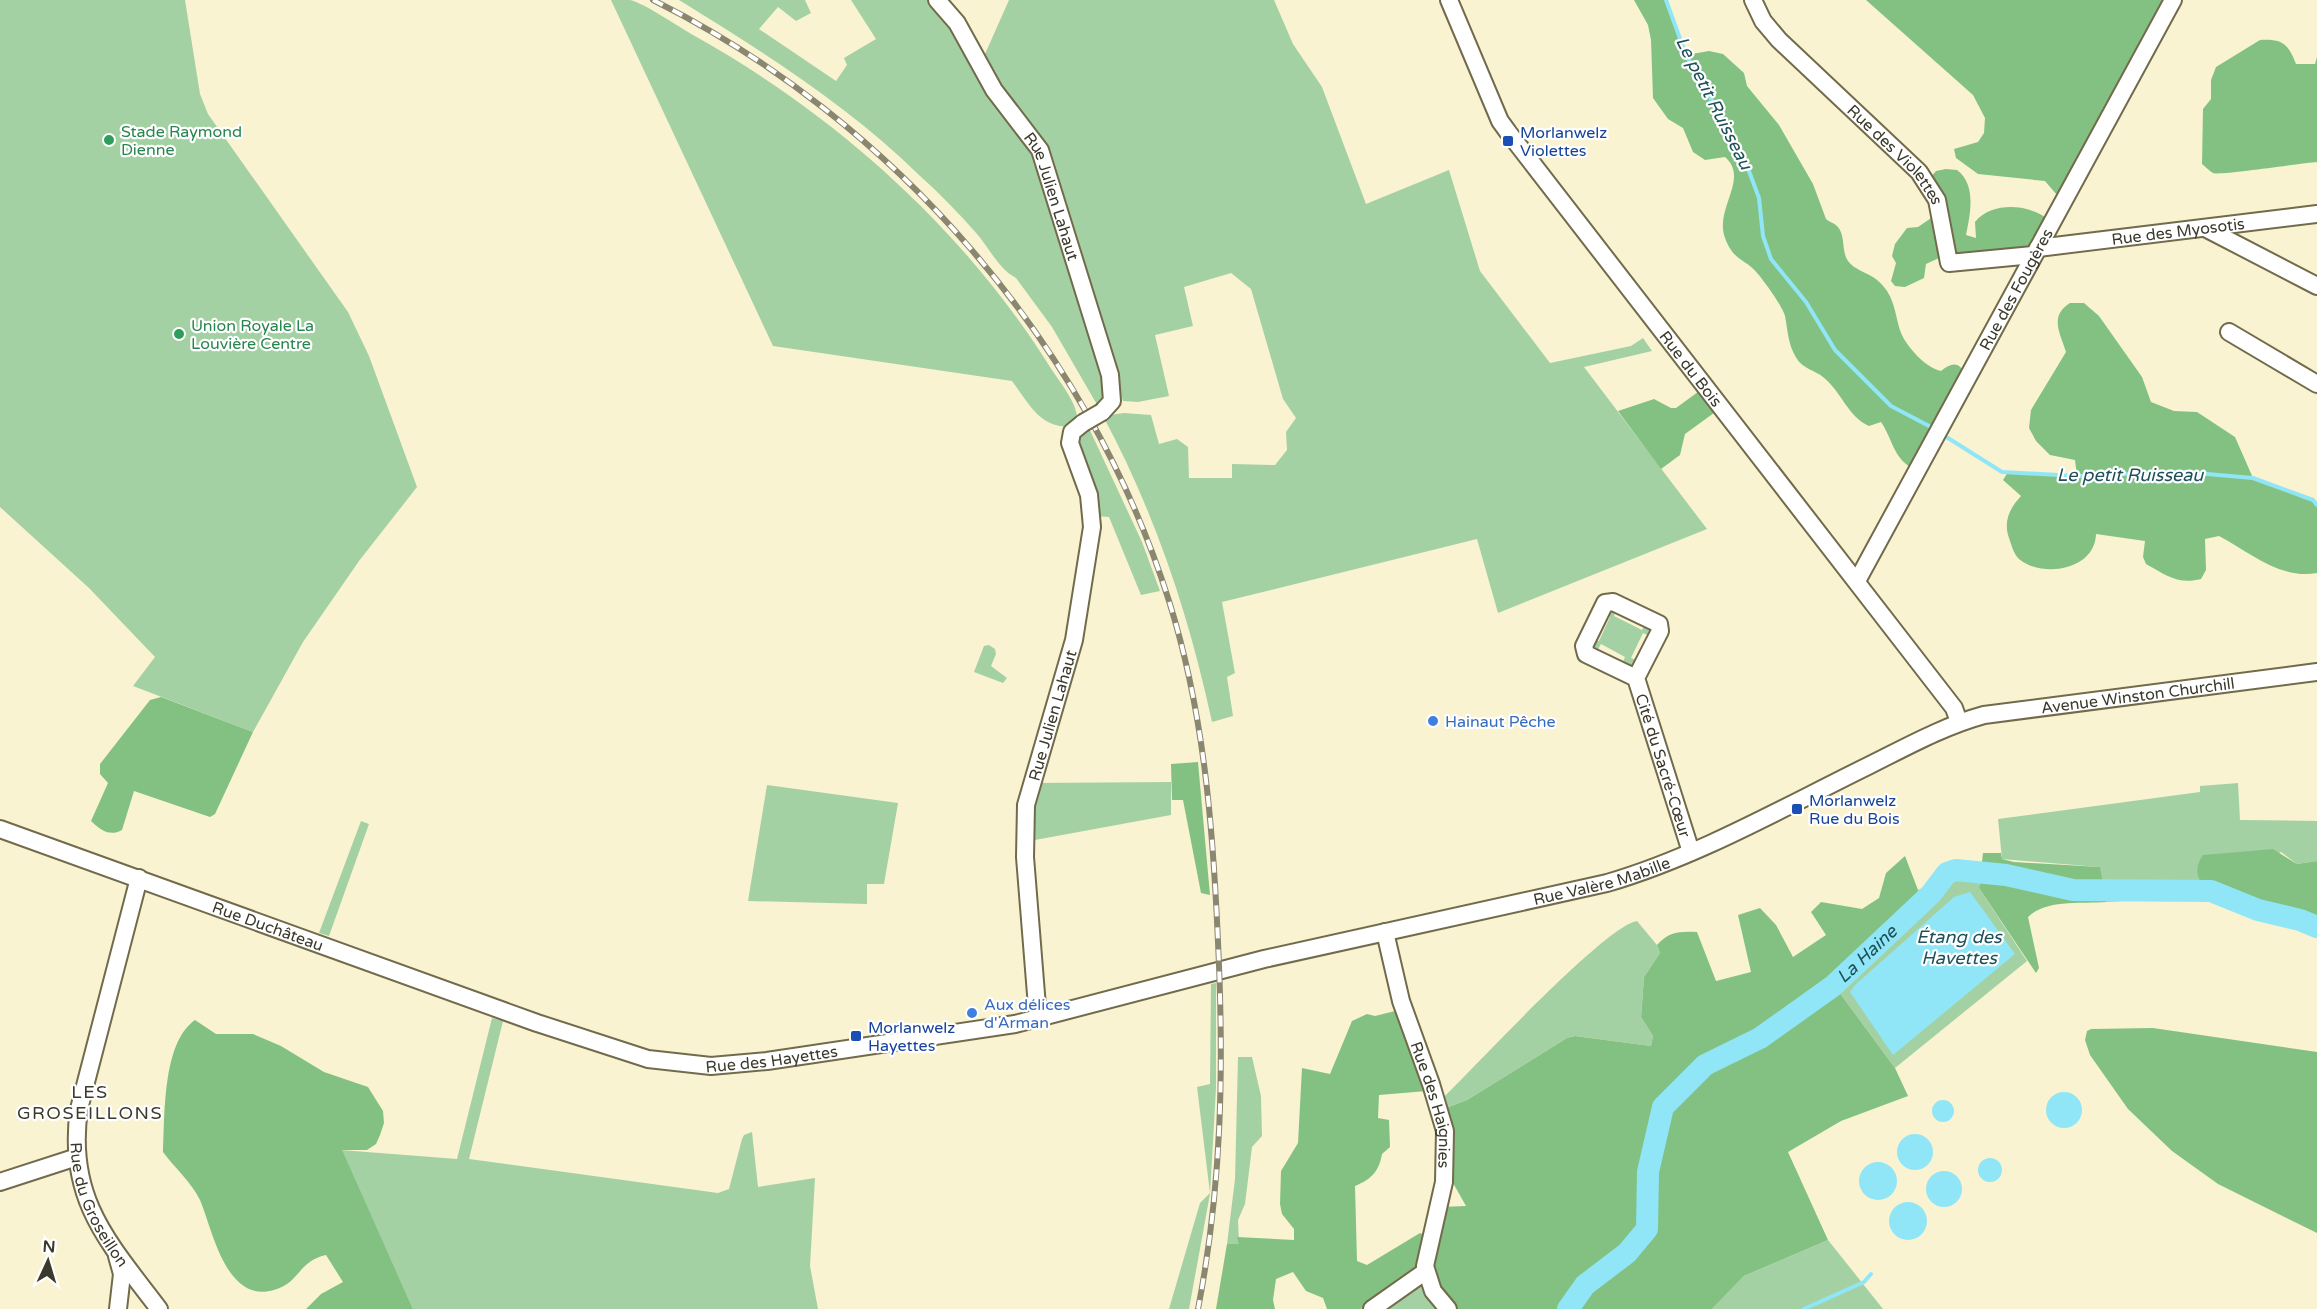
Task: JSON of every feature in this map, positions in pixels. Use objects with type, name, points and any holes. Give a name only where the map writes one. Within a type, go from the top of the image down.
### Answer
[{"type":"street","name":"Rue Julien Lahaut","points":[[937,0],[957,23],[994,90],[1040,150],[1110,375],[1112,401],[1102,412],[1072,432],[1070,443],[1091,502],[1093,516],[1073,647],[1029,790],[1025,822],[1025,857],[1038,1019]]},
{"type":"street","name":"Rue du Bois","points":[[1449,0],[1500,121],[1857,580],[1954,708],[1959,722]]},
{"type":"street","name":"Rue des Violettes","points":[[1753,0],[1763,21],[1779,40],[1919,172],[1936,200],[1949,263],[2035,252]]},
{"type":"street","name":"Rue des Fougères","points":[[1857,580],[2173,0]]},
{"type":"street","name":"Rue des Myosotis","points":[[2035,252],[2317,214]]},
{"type":"street","points":[[2207,229],[2317,286]]},
{"type":"street","points":[[2229,332],[2317,384]]},
{"type":"street","name":"Cité du Sacré-Cœur","points":[[1636,678],[1586,654],[1584,646],[1605,603],[1613,602],[1659,624],[1660,631],[1636,678],[1691,852]]},
{"type":"street","name":"Avenue Winston Churchill","points":[[1959,722],[1994,714],[2317,672]]},
{"type":"street","name":"Rue Valère Mabille","points":[[1219,970],[1607,883],[1691,852],[1959,722]]},
{"type":"street","name":"Rue Duchâteau","points":[[0,829],[537,1023]]},
{"type":"street","name":"Rue du Groseillon","points":[[139,878],[79,1109],[77,1157],[87,1203],[103,1234],[159,1309]]},
{"type":"street","name":"Rue des Haignies","points":[[1385,932],[1401,1001],[1431,1084],[1445,1131],[1444,1182],[1425,1261],[1426,1271]]},
{"type":"street","name":"Rue des Hayettes","points":[[537,1023],[648,1059],[711,1066],[767,1061],[1038,1019],[1219,970]]},
{"type":"street","points":[[0,1182],[77,1157]]},
{"type":"street","points":[[116,1252],[122,1274],[118,1309]]},
{"type":"street","points":[[1372,1309],[1426,1271],[1433,1291],[1448,1309]]},
{"type":"green space","name":"Union Royale La Louvière Centre","points":[[0,0],[185,0],[200,94],[208,114],[348,312],[369,356],[417,487],[359,561],[303,642],[253,732],[133,686],[155,657],[89,588],[0,507]]},
{"type":"green space","points":[[611,0],[630,0],[644,6],[746,66],[845,138],[892,178],[936,222],[1016,316],[1069,395],[1076,411],[1077,426],[1065,427],[1046,421],[1031,408],[1012,381],[773,346]]},
{"type":"green space","points":[[679,0],[805,0],[811,13],[796,21],[778,7],[759,29],[836,81],[847,65],[844,58],[876,39],[851,0],[937,0],[981,63],[1009,0],[1274,0],[1293,44],[1322,87],[1366,204],[1449,170],[1480,271],[1550,363],[1631,346],[1643,338],[1652,351],[1584,367],[1707,529],[1498,613],[1477,539],[1222,602],[1235,673],[1227,677],[1233,716],[1212,722],[1193,643],[1168,565],[1139,490],[1103,416],[1124,413],[1151,415],[1159,444],[1177,439],[1188,447],[1189,478],[1232,478],[1232,464],[1275,465],[1287,450],[1286,432],[1296,418],[1283,399],[1251,289],[1231,273],[1184,287],[1193,326],[1155,335],[1169,396],[1138,402],[1123,401],[1118,386],[1099,408],[1052,327],[1016,278],[999,264],[977,234],[941,196],[892,150],[834,103],[773,60]]},
{"type":"green space","points":[[1634,0],[1666,0],[1686,55],[1709,51],[1723,54],[1744,73],[1747,86],[1779,125],[1813,184],[1826,219],[1840,230],[1848,261],[1872,276],[1887,291],[1893,303],[1901,334],[1907,344],[1930,367],[1941,371],[1948,366],[1957,365],[1963,370],[1965,374],[1910,467],[1896,452],[1881,422],[1869,426],[1855,417],[1829,383],[1799,362],[1792,349],[1784,312],[1758,274],[1736,256],[1728,246],[1723,227],[1733,184],[1732,166],[1725,157],[1705,160],[1693,152],[1683,128],[1668,119],[1653,98],[1651,40],[1648,25]]},
{"type":"green space","points":[[1866,0],[2173,0],[2061,195],[2057,195],[2045,181],[1978,174],[1956,158],[1954,149],[1978,142],[1984,133],[1985,118],[1973,95]]},
{"type":"green space","points":[[2260,40],[2274,40],[2283,44],[2290,51],[2296,64],[2315,64],[2317,57],[2317,162],[2213,173],[2202,164],[2203,109],[2211,99],[2211,80],[2216,67]]},
{"type":"green space","points":[[1957,170],[1963,176],[1970,192],[1966,235],[1976,238],[1975,222],[1982,215],[2001,208],[2022,208],[2049,220],[2038,248],[1962,262],[1946,250],[1939,258],[1926,264],[1924,278],[1905,287],[1895,286],[1891,281],[1896,263],[1892,256],[1895,244],[1907,228],[1918,227],[1940,212],[1930,178],[1936,171]]},
{"type":"green space","points":[[2070,303],[2084,303],[2099,316],[2142,377],[2151,402],[2174,411],[2197,412],[2235,437],[2253,478],[2313,500],[2317,505],[2317,573],[2304,574],[2278,569],[2219,536],[2205,539],[2206,570],[2201,579],[2193,581],[2172,578],[2146,564],[2143,557],[2145,541],[2096,534],[2087,556],[2065,568],[2040,568],[2019,559],[2007,532],[2007,520],[2021,496],[2003,480],[2008,472],[2077,476],[2075,460],[2050,455],[2036,441],[2029,428],[2031,410],[2066,352],[2059,332],[2058,319],[2060,313]]},
{"type":"green space","points":[[1702,389],[1718,410],[1685,434],[1680,455],[1661,469],[1618,411],[1654,399],[1671,408],[1676,408]]},
{"type":"green space","points":[[1088,426],[1142,542],[1160,591],[1141,595],[1109,517],[1093,516],[1076,437]]},
{"type":"green space","points":[[1617,607],[1614,616],[1642,630],[1645,623],[1654,627],[1652,637],[1643,633],[1631,658],[1639,661],[1635,669],[1621,666],[1625,657],[1601,644],[1596,653],[1589,649],[1593,639],[1599,641],[1610,617],[1603,613]]},
{"type":"green space","points":[[989,645],[995,649],[996,654],[991,666],[1007,678],[1003,683],[974,672],[984,646]]},
{"type":"green space","points":[[161,697],[253,732],[215,814],[210,817],[134,791],[122,830],[113,833],[105,832],[91,821],[108,783],[100,774],[100,764],[150,700]]},
{"type":"green space","points":[[1198,762],[1210,895],[1201,893],[1183,800],[1172,800],[1171,764]]},
{"type":"green space","points":[[1171,782],[1171,815],[1024,842],[1031,783]]},
{"type":"green space","points":[[2238,783],[2240,820],[2317,821],[2317,861],[2297,864],[2281,852],[2203,885],[2258,907],[2317,923],[2317,934],[2216,900],[2182,898],[2106,902],[2099,867],[2002,859],[1998,819],[2200,792],[2200,786]]},
{"type":"green space","points":[[767,785],[898,803],[884,884],[867,884],[867,904],[748,901]]},
{"type":"green space","points":[[361,821],[369,824],[329,936],[319,933]]},
{"type":"green space","points":[[2273,849],[2297,864],[2317,861],[2317,923],[2258,907],[2203,885],[2199,878],[2198,866],[2203,855]]},
{"type":"green space","points":[[1983,853],[2001,853],[2002,859],[2014,862],[2100,867],[2106,902],[2054,905],[2044,907],[2028,917],[2039,968],[2036,973],[1979,888]]},
{"type":"green space","points":[[1905,856],[1918,890],[1915,909],[1919,915],[1839,992],[1895,1068],[1908,1096],[1841,1121],[1788,1152],[1828,1240],[1744,1276],[1712,1309],[1448,1309],[1427,1279],[1439,1207],[1466,1206],[1444,1167],[1446,1108],[1467,1100],[1567,1038],[1575,1036],[1651,1046],[1653,1036],[1641,1017],[1644,977],[1660,953],[1657,945],[1666,937],[1680,932],[1697,932],[1716,981],[1751,972],[1738,915],[1760,908],[1776,925],[1793,957],[1826,935],[1811,912],[1821,902],[1862,909],[1879,898],[1886,873]]},
{"type":"green space","name":"Étang des Havettes","points":[[1952,877],[1979,877],[1979,888],[2027,961],[1895,1068],[1839,992],[1919,916],[1915,909],[1918,890]]},
{"type":"green space","points":[[1637,921],[1657,945],[1660,953],[1644,977],[1641,1017],[1653,1036],[1651,1046],[1575,1036],[1567,1038],[1467,1100],[1446,1108],[1439,1097],[1444,1097],[1598,946],[1621,929]]},
{"type":"green space","points":[[1216,983],[1216,1088],[1210,1194],[1189,1309],[1169,1309],[1200,1203],[1210,1193],[1197,1087],[1210,1084],[1211,984]]},
{"type":"green space","points":[[1399,1010],[1427,1091],[1379,1095],[1378,1118],[1389,1120],[1390,1147],[1382,1154],[1374,1174],[1355,1186],[1357,1261],[1367,1265],[1420,1233],[1428,1237],[1422,1269],[1360,1309],[1327,1309],[1323,1298],[1306,1291],[1293,1272],[1276,1279],[1273,1300],[1275,1309],[1216,1309],[1227,1244],[1239,1244],[1237,1237],[1294,1240],[1294,1229],[1282,1214],[1280,1204],[1281,1171],[1298,1143],[1302,1068],[1330,1074],[1352,1021],[1367,1014],[1375,1016]]},
{"type":"green space","points":[[492,1018],[503,1021],[469,1159],[718,1193],[729,1189],[742,1139],[744,1135],[752,1132],[758,1187],[815,1178],[810,1266],[818,1309],[413,1309],[341,1150],[457,1159]]},
{"type":"green space","points":[[195,1020],[216,1034],[253,1034],[281,1046],[324,1072],[368,1087],[383,1111],[384,1123],[380,1135],[376,1144],[367,1150],[342,1150],[413,1309],[306,1309],[321,1294],[343,1282],[326,1255],[310,1262],[283,1287],[274,1290],[258,1291],[244,1286],[233,1276],[216,1246],[197,1194],[163,1152],[165,1100],[171,1062],[176,1045],[184,1031]]},
{"type":"green space","points":[[2153,1028],[2317,1052],[2317,1233],[2218,1184],[2172,1151],[2128,1109],[2090,1055],[2085,1040],[2087,1031],[2091,1029]]},
{"type":"green space","points":[[1238,1057],[1252,1057],[1261,1096],[1262,1136],[1252,1147],[1245,1204],[1238,1220],[1239,1244],[1227,1244],[1235,1179]]},
{"type":"green space","points":[[1828,1240],[1883,1309],[1712,1309],[1744,1276]]},
{"type":"green space","points":[[1422,1269],[1442,1309],[1360,1309]]},
{"type":"water","name":"Étang des Havettes","points":[[1970,892],[2015,954],[1893,1055],[1850,992],[1954,897]]},
{"type":"water","points":[[2064,1092],[2076,1098],[2082,1110],[2076,1122],[2064,1128],[2052,1122],[2046,1110],[2052,1098]]},
{"type":"water","points":[[1943,1100],[1951,1103],[1954,1111],[1951,1119],[1943,1122],[1935,1119],[1932,1111],[1935,1103]]},
{"type":"water","points":[[1915,1134],[1928,1139],[1933,1152],[1928,1165],[1915,1170],[1902,1165],[1897,1152],[1902,1139]]},
{"type":"water","points":[[1990,1158],[1999,1161],[2002,1170],[1999,1179],[1990,1182],[1981,1179],[1978,1170],[1981,1161]]},
{"type":"water","points":[[1878,1162],[1891,1168],[1897,1181],[1891,1194],[1878,1200],[1865,1194],[1859,1181],[1865,1168]]},
{"type":"water","points":[[1944,1171],[1957,1176],[1962,1189],[1957,1202],[1944,1207],[1931,1202],[1926,1189],[1931,1176]]},
{"type":"water","points":[[1908,1202],[1921,1208],[1927,1221],[1921,1234],[1908,1240],[1895,1234],[1889,1221],[1895,1208]]},
{"type":"waterway","name":"Le petit Ruisseau","points":[[1666,0],[1686,55],[1743,155],[1759,198],[1763,236],[1771,259],[1806,302],[1835,350],[1891,406],[1929,426]]},
{"type":"waterway","name":"Le petit Ruisseau","points":[[1948,438],[2002,472],[2077,476],[2184,472],[2253,478],[2313,500],[2317,505]]},
{"type":"waterway","name":"La Haine","points":[[1568,1309],[1585,1285],[1627,1253],[1647,1229],[1648,1172],[1663,1107],[1705,1065],[1760,1038],[1833,986],[1931,894],[1947,873],[1956,870],[2006,875],[2073,890],[2211,891],[2258,910],[2300,920],[2317,927]]},
{"type":"waterway","points":[[1804,1309],[1864,1282],[1871,1274]]},
{"type":"railway","points":[[653,0],[741,50],[824,108],[901,175],[971,249],[1034,330],[1088,416],[1133,506],[1169,601],[1181,643],[1199,727],[1210,813],[1220,989],[1221,1081],[1212,1217],[1198,1309]]},
{"type":"place","name":"Stade Raymond Dienne","points":[[109,140]]},
{"type":"place","name":"Morlanwelz Violettes","points":[[1508,141]]},
{"type":"place","name":"Union Royale La Louvière Centre","points":[[179,334]]},
{"type":"place","name":"Hainaut Pêche","points":[[1433,721]]},
{"type":"place","name":"Morlanwelz Rue du Bois","points":[[1797,809]]},
{"type":"place","name":"Aux délices d'Arman","points":[[972,1013]]},
{"type":"place","name":"Morlanwelz Hayettes","points":[[856,1036]]},
{"type":"district","name":"LES GROSEILLONS","points":[[90,1102]]}]
